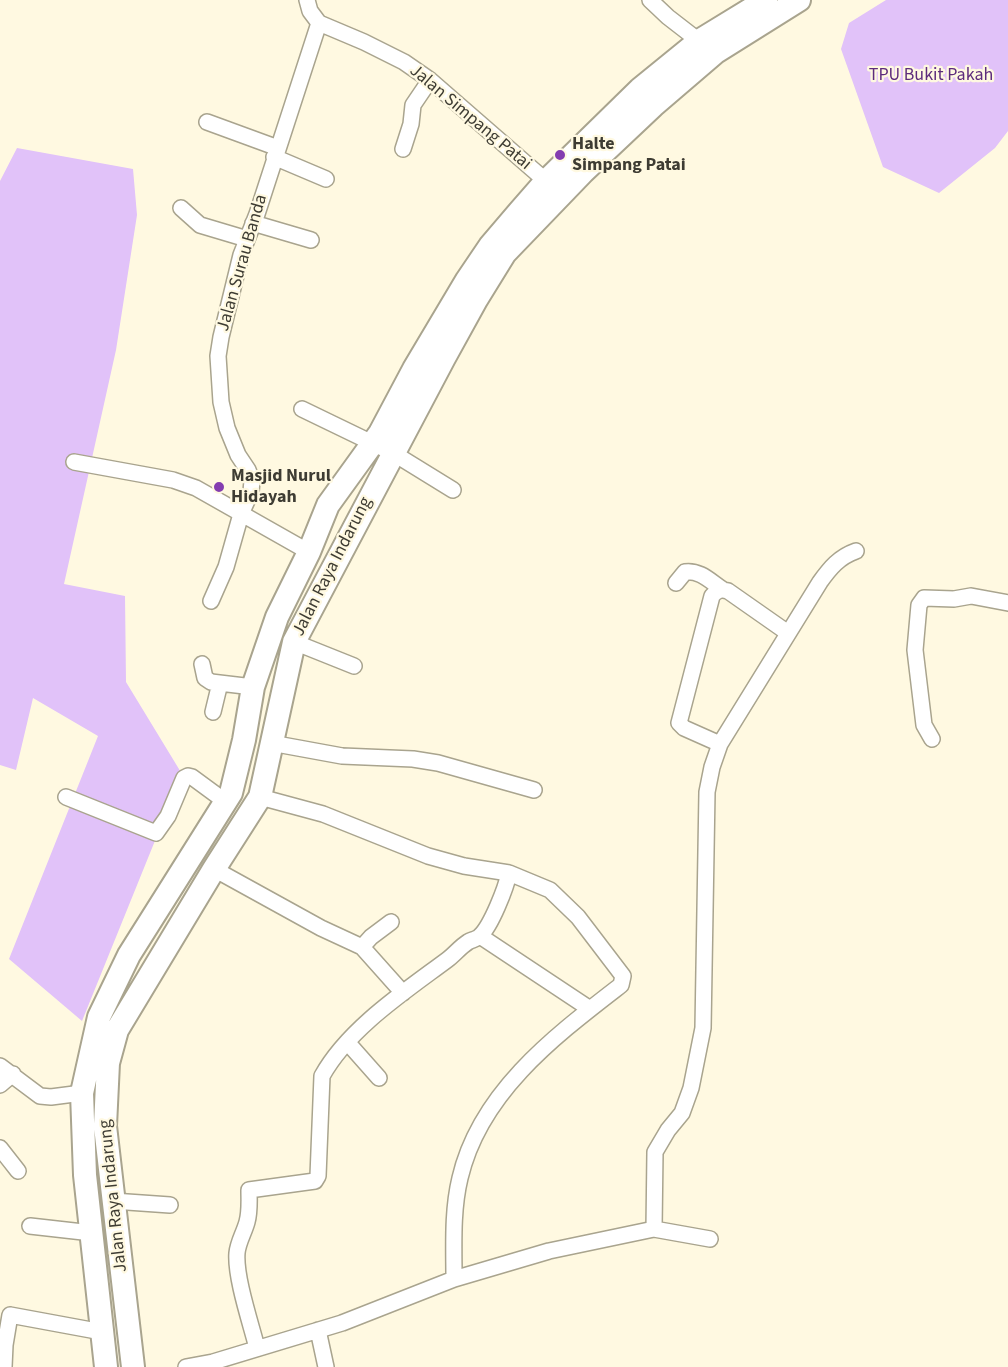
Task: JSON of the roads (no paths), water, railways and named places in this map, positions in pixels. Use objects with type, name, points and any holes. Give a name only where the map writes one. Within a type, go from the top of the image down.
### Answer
[{"type":"highway","name":"Jalan Raya Indarung","points":[[106,1367],[85,1175],[82,1093],[99,1017],[124,965],[231,793],[244,740],[253,687],[277,617],[309,552],[328,505],[383,449],[506,252],[583,172],[646,98],[699,41],[766,0]]},
{"type":"highway","name":"Jalan Raya Indarung","points":[[133,1367],[105,1126],[108,1063],[117,1030],[214,869],[261,797],[294,642],[383,449],[414,369],[467,279],[490,246],[546,181],[646,98],[799,0]]},
{"type":"street","points":[[307,0],[310,11],[319,23]]},
{"type":"street","points":[[650,0],[699,41]]},
{"type":"street","name":"Jalan Simpang Patai","points":[[319,23],[404,62],[430,80],[546,181]]},
{"type":"street","name":"Jalan Surau Banda","points":[[211,601],[226,567],[241,514],[251,492],[252,480],[227,428],[221,402],[218,356],[228,306],[247,239],[319,23]]},
{"type":"street","points":[[403,149],[411,124],[413,105],[430,80]]},
{"type":"street","points":[[207,122],[276,152],[326,179]]},
{"type":"street","points":[[181,208],[200,225],[247,239]]},
{"type":"street","points":[[253,223],[311,240]]},
{"type":"street","points":[[302,409],[383,449],[453,490]]},
{"type":"street","points":[[74,462],[173,480],[196,488],[309,552]]},
{"type":"street","points":[[654,1229],[655,1152],[668,1130],[682,1113],[697,1066],[703,1028],[707,792],[712,767],[720,744],[832,565],[856,550]]},
{"type":"street","points":[[676,583],[685,572],[694,572],[737,596],[788,633]]},
{"type":"street","points":[[720,744],[684,728],[679,723],[712,596],[716,591],[722,589]]},
{"type":"street","points":[[932,739],[924,725],[915,650],[920,605],[924,598],[954,599],[972,596],[1008,603]]},
{"type":"street","points":[[294,642],[354,666]]},
{"type":"street","points":[[202,664],[204,678],[211,682],[253,687]]},
{"type":"street","points":[[213,712],[220,683]]},
{"type":"street","points":[[271,743],[342,756],[413,759],[438,763],[534,790]]},
{"type":"street","points":[[66,797],[156,833],[168,816],[184,778],[188,776],[226,802]]},
{"type":"street","points":[[261,797],[323,814],[428,856],[464,866],[509,873],[549,890],[578,917],[623,976],[621,984],[539,1052],[519,1072],[483,1121],[470,1145],[460,1179],[455,1215],[454,1279]]},
{"type":"street","points":[[214,869],[321,928],[362,947],[402,993]]},
{"type":"street","points":[[257,1348],[238,1269],[237,1254],[249,1209],[249,1190],[315,1181],[318,1176],[322,1076],[330,1062],[348,1042],[402,993],[468,942],[480,936],[492,917],[509,873]]},
{"type":"street","points":[[362,947],[372,936],[391,922]]},
{"type":"street","points":[[480,936],[590,1009]]},
{"type":"street","points":[[348,1042],[379,1078]]},
{"type":"street","points":[[0,1085],[7,1070],[29,1090],[40,1096],[82,1093]]},
{"type":"street","points":[[0,1148],[18,1171]]},
{"type":"street","points":[[113,1202],[170,1205]]},
{"type":"street","points":[[30,1226],[92,1233]]},
{"type":"street","points":[[186,1367],[214,1364],[257,1348],[342,1323],[454,1279],[549,1251],[654,1229],[710,1239]]},
{"type":"street","points":[[4,1367],[5,1314],[102,1332]]},
{"type":"street","points":[[318,1330],[326,1367]]},
{"type":"place","name":"Halte Simpang Patai","points":[[560,155]]},
{"type":"place","name":"Masjid Nurul Hidayah","points":[[219,487]]},
{"type":"park label","name":"TPU Bukit Pakah","points":[[931,76]]}]
